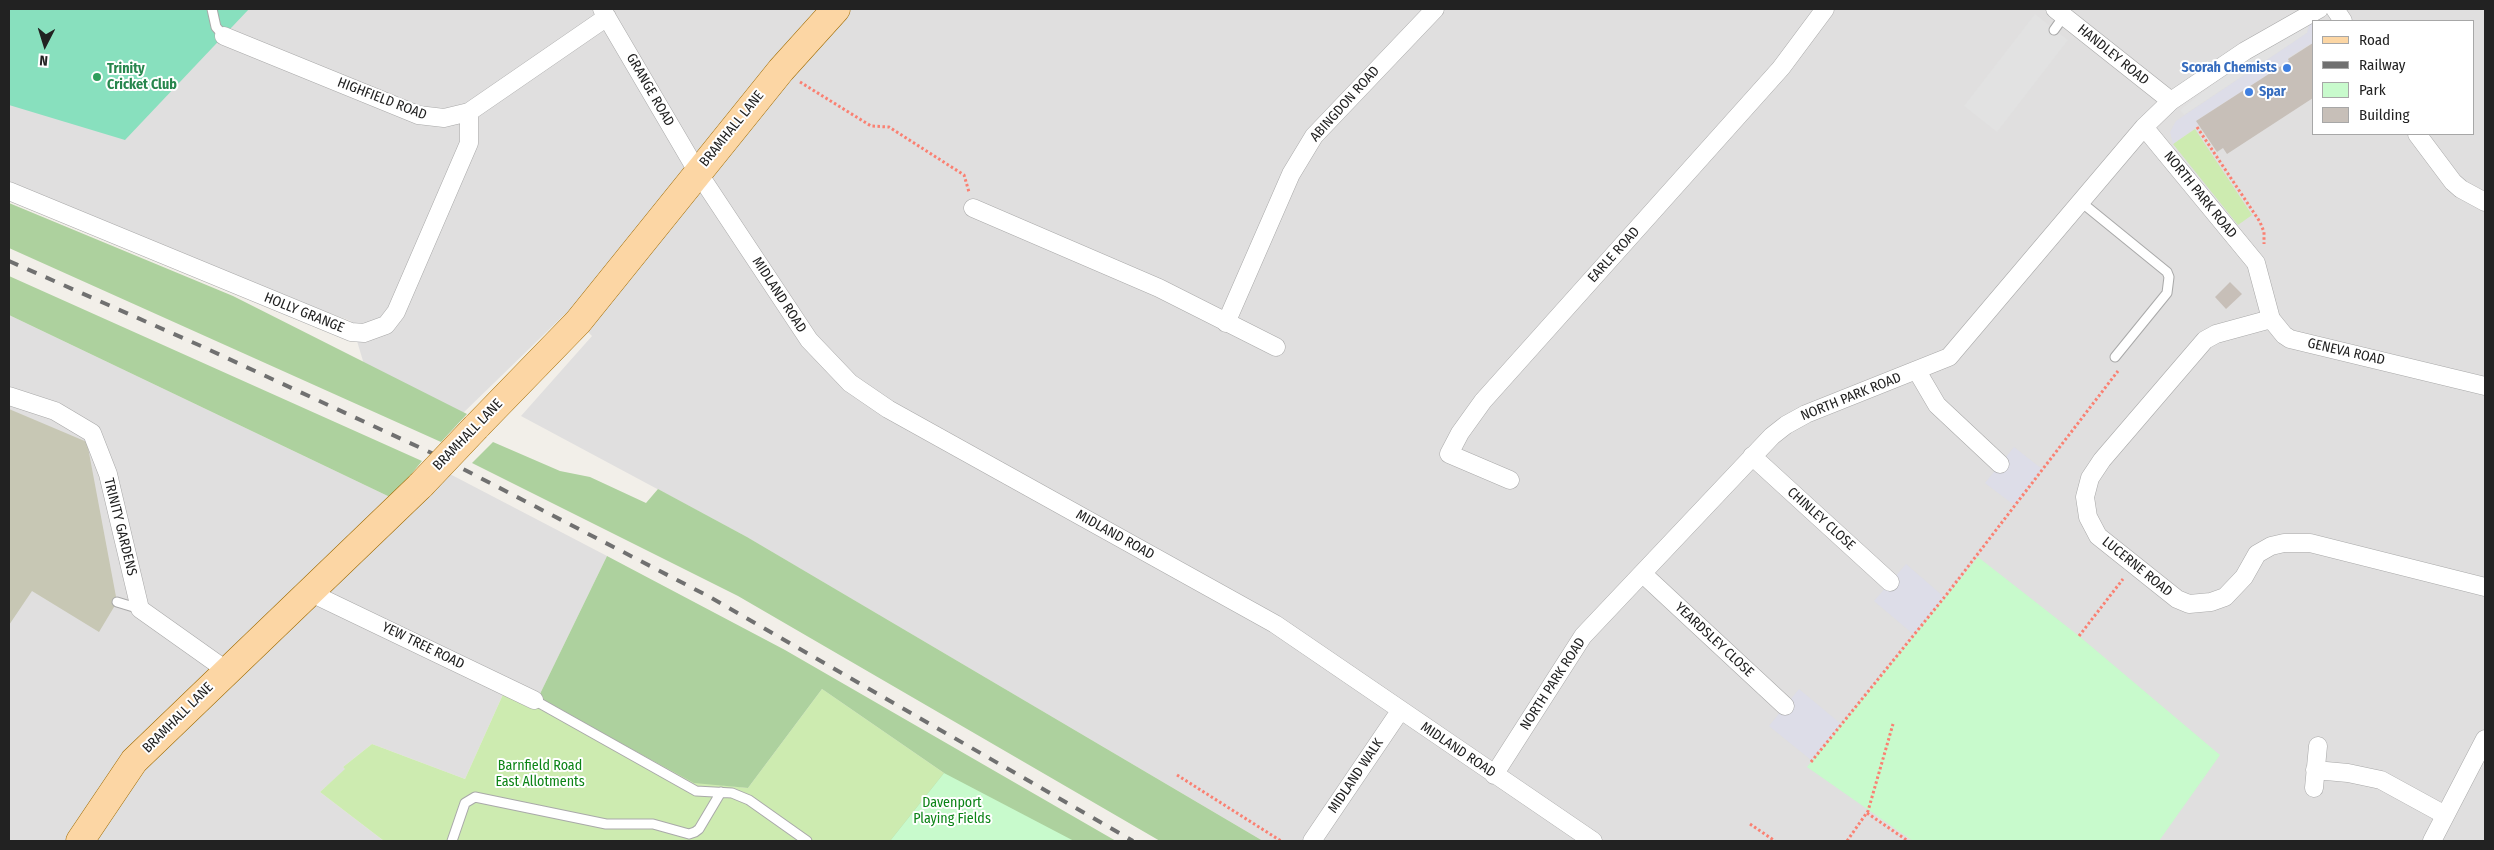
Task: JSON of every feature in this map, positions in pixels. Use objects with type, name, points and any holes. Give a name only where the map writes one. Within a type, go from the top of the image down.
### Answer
[{"type":"main road","name":"BRAMHALL LANE","points":[[80,841],[134,761],[226,670],[311,593],[421,485],[578,322],[697,171],[780,70],[836,9]]},
{"type":"street","name":"ABINGDON ROAD","points":[[1226,323],[1291,174],[1314,136],[1435,9]]},
{"type":"street","name":"EARLE ROAD","points":[[1510,480],[1449,454],[1460,433],[1482,401],[1780,68],[1825,9]]},
{"type":"street","name":"NORTH PARK ROAD","points":[[1494,775],[1583,636],[1752,456],[1786,425],[1806,414],[1949,357],[2144,127],[2170,101],[2245,51],[2319,9]]},
{"type":"street","points":[[2335,9],[2342,20]]},
{"type":"street","name":"HIGHFIELD ROAD","points":[[224,36],[418,116],[444,118],[470,112],[605,13]]},
{"type":"street","name":"GRANGE ROAD","points":[[605,13],[697,171]]},
{"type":"street","name":"HANDLEY ROAD","points":[[2058,18],[2170,101]]},
{"type":"street","name":"HOLLY GRANGE","points":[[9,191],[352,332],[364,333],[386,325],[396,312],[469,143],[470,112]]},
{"type":"street","name":"NORTH PARK ROAD","points":[[2144,127],[2259,270]]},
{"type":"street","points":[[2418,135],[2461,190],[2485,202]]},
{"type":"street","name":"MIDLAND ROAD","points":[[697,171],[809,340],[850,383],[888,409],[1275,624],[1593,841]]},
{"type":"street","points":[[973,208],[1159,288],[1276,347]]},
{"type":"street","points":[[2259,270],[2271,320]]},
{"type":"street","name":"GENEVA ROAD","points":[[2271,320],[2278,331],[2290,339],[2485,386]]},
{"type":"street","name":"LUCERNE ROAD","points":[[2271,320],[2216,334],[2205,340],[2093,472],[2087,485],[2085,497],[2088,517],[2094,532],[2177,599],[2189,604],[2211,602],[2224,597],[2244,577],[2258,554],[2271,546],[2284,543],[2310,543],[2485,588]]},
{"type":"street","points":[[1917,371],[1938,406],[2000,464]]},
{"type":"street","name":"TRINITY GARDENS","points":[[9,396],[55,411],[92,434],[108,474],[140,609]]},
{"type":"street","name":"CHINLEY CLOSE","points":[[1752,456],[1890,582]]},
{"type":"street","name":"YEARDSLEY CLOSE","points":[[1643,574],[1785,706]]},
{"type":"street","name":"YEW TREE ROAD","points":[[311,593],[534,700]]},
{"type":"street","points":[[140,609],[226,670]]},
{"type":"street","name":"MIDLAND WALK","points":[[1312,841],[1400,711]]},
{"type":"street","points":[[2432,841],[2485,739]]},
{"type":"street","points":[[2314,788],[2318,746]]},
{"type":"street","points":[[2316,770],[2348,773],[2381,780],[2445,815]]},
{"type":"lane","points":[[212,9],[216,27],[224,36]]},
{"type":"lane","points":[[2081,202],[2167,272],[2169,277],[2167,293],[2115,357]]},
{"type":"lane","points":[[117,602],[140,609]]},
{"type":"lane","points":[[534,700],[696,791],[732,793],[749,800],[807,841]]},
{"type":"lane","points":[[452,841],[465,803],[475,797],[606,824],[653,824],[689,834],[699,829],[721,792]]},
{"type":"path","points":[[780,70],[871,126],[890,127],[964,175],[973,208]]},
{"type":"path","points":[[2197,127],[2263,228],[2264,243],[2259,270]]},
{"type":"path","points":[[1811,762],[1922,624],[2123,364],[2115,357]]},
{"type":"path","points":[[2079,636],[2134,565]]},
{"type":"path","points":[[1848,841],[1867,813],[1892,724]]},
{"type":"path","points":[[1177,775],[1282,841]]},
{"type":"path","points":[[1867,813],[1908,841]]},
{"type":"path","points":[[1750,824],[1775,841]]},
{"type":"shaded area","points":[[9,9],[2485,9],[2485,841],[1263,841],[745,536],[521,416],[592,336],[578,322],[565,314],[460,416],[366,371],[351,321],[240,280],[9,185]]},
{"type":"shaded area","points":[[2035,14],[2068,40],[1997,132],[1964,106]]},
{"type":"shaded area","points":[[2312,24],[2312,47],[2310,44],[2288,58],[2289,61],[2197,120],[2199,125],[2173,144],[2170,132],[2176,121],[2307,33],[2309,25]]},
{"type":"shaded area","points":[[2309,25],[2307,33],[2184,115],[2180,110],[2247,58]]},
{"type":"shaded area","points":[[9,315],[392,498],[71,841],[9,841]]},
{"type":"shaded area","points":[[9,409],[87,442],[117,602],[99,632],[32,591],[9,625]]},
{"type":"shaded area","points":[[2014,447],[2042,469],[2014,505],[1985,483]]},
{"type":"shaded area","points":[[446,472],[607,556],[538,698],[505,690],[465,779],[372,744],[343,767],[346,769],[320,792],[384,841],[88,841],[140,769]]},
{"type":"shaded area","points":[[1906,564],[1944,597],[1913,634],[1874,601]]},
{"type":"shaded area","points":[[1799,689],[1841,724],[1811,760],[1769,726]]},
{"type":"green space","name":"Trinity Cricket Club","points":[[9,9],[249,9],[125,140],[9,105]]},
{"type":"green space","points":[[2195,129],[2252,215],[2238,225],[2173,144]]},
{"type":"green space","points":[[9,203],[233,296],[467,414],[441,442],[9,248]]},
{"type":"green space","points":[[9,276],[422,461],[392,498],[9,315]]},
{"type":"green space","points":[[493,442],[560,471],[590,477],[646,503],[658,489],[747,537],[1263,841],[1160,841],[738,596],[472,463]]},
{"type":"green space","points":[[607,556],[785,650],[1116,841],[890,841],[944,773],[822,689],[748,788],[694,783],[538,698]]},
{"type":"green space","points":[[1978,557],[2079,636],[2220,755],[2159,841],[1913,841],[1807,767]]},
{"type":"green space","name":"Barnfield Road East Allotments","points":[[822,689],[944,773],[1074,841],[384,841],[320,792],[345,769],[343,767],[372,744],[465,779],[505,690],[538,698],[722,785],[748,788]]},
{"type":"green space","name":"Davenport Playing Fields","points":[[944,773],[1074,841],[890,841]]},
{"type":"building","points":[[2312,44],[2312,99],[2227,154],[2223,148],[2217,152],[2196,121],[2289,61],[2288,59]]},
{"type":"building","points":[[2230,282],[2242,294],[2226,309],[2215,297]]},
{"type":"railway","points":[[9,261],[201,346],[438,456],[708,596],[1133,841]]},
{"type":"place","name":"Scorah Chemists","points":[[2287,68]]},
{"type":"place","name":"Trinity Cricket Club","points":[[97,77]]},
{"type":"place","name":"Spar","points":[[2249,92]]}]
